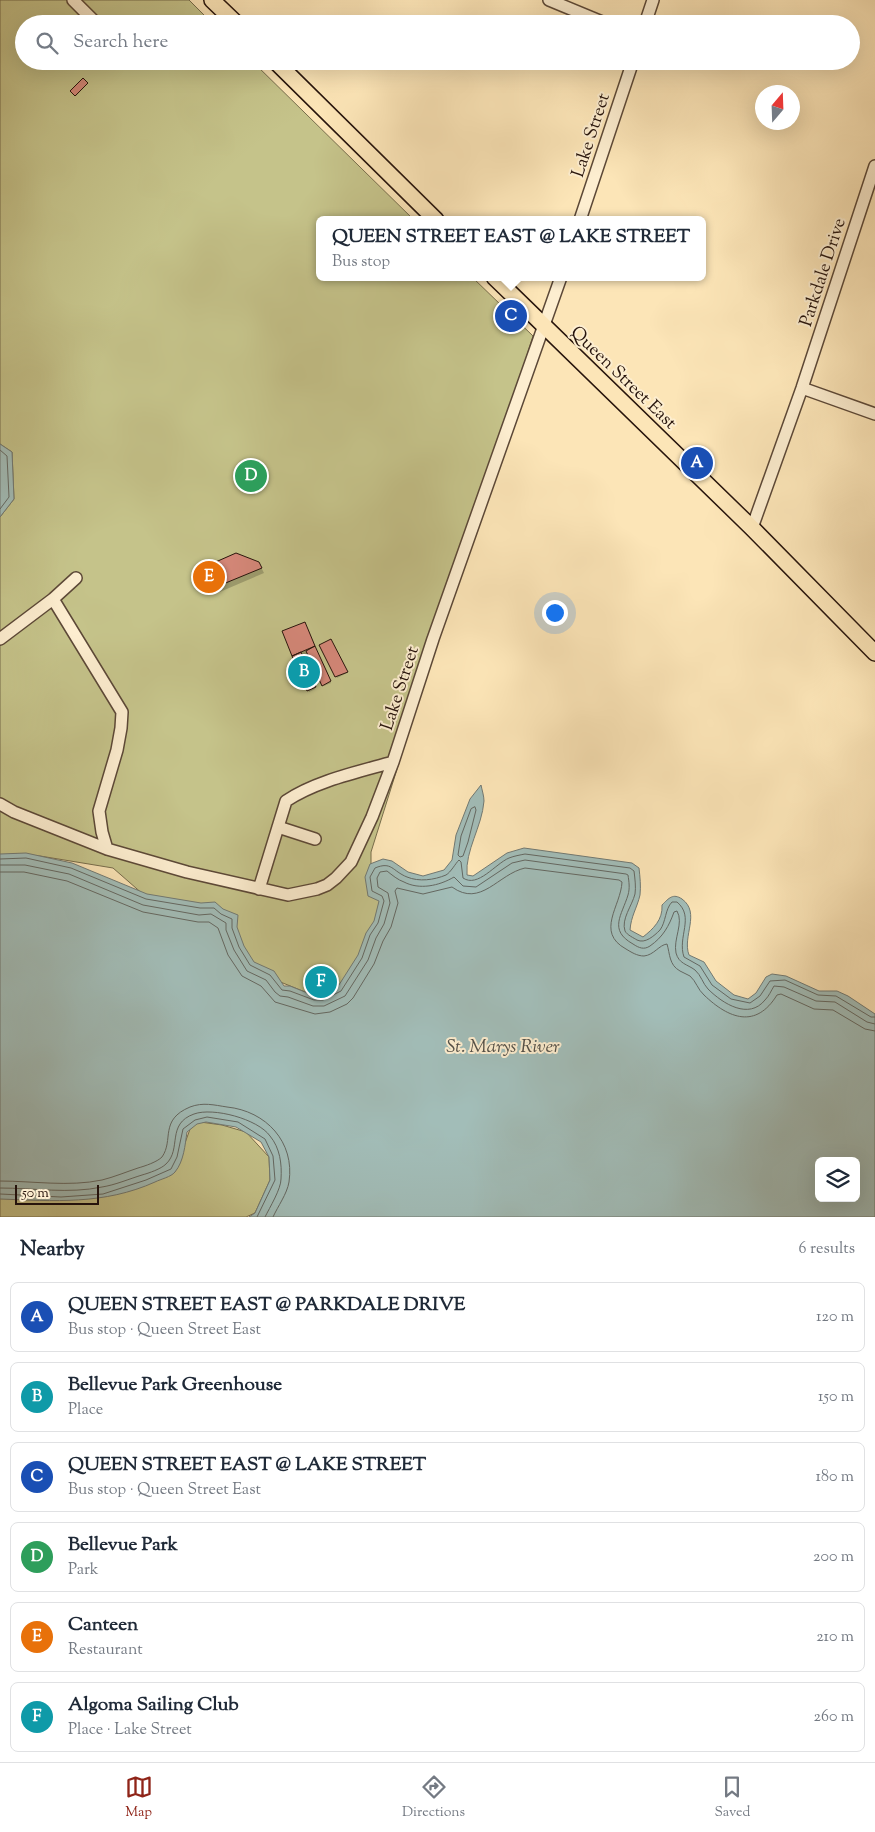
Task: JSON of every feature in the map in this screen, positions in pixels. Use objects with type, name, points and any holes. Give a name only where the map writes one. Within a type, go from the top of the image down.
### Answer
[{"type":"main road","points":[[212,0],[228,15]]},
{"type":"main road","points":[[284,70],[432,216]]},
{"type":"main road","name":"Queen Street East","points":[[498,281],[752,528],[875,653]]},
{"type":"street","points":[[73,0],[88,15]]},
{"type":"street","points":[[549,0],[586,15]]},
{"type":"street","points":[[649,15],[653,0]]},
{"type":"street","name":"Lake Street","points":[[581,216],[630,70]]},
{"type":"street","name":"Parkdale Drive","points":[[752,528],[802,388],[875,166]]},
{"type":"street","name":"Lake Street","points":[[0,804],[14,812],[107,848],[187,872],[259,888],[288,894],[303,893],[327,885],[336,878],[351,862],[372,817],[393,762],[433,639],[561,281]]},
{"type":"street","points":[[802,388],[875,414]]},
{"type":"street","points":[[0,640],[53,599],[76,578]]},
{"type":"street","points":[[53,599],[122,712],[117,750],[99,811],[102,832],[107,848]]},
{"type":"street","points":[[259,888],[286,801],[298,793],[393,762]]},
{"type":"street","points":[[278,827],[315,839]]},
{"type":"shaded area","points":[[0,0],[189,0],[204,15],[15,15],[15,70],[261,70],[410,216],[316,216],[316,281],[476,281],[533,336],[371,852],[371,869],[407,885],[349,992],[315,996],[273,979],[168,916],[113,868],[40,856],[0,856],[0,517],[14,499],[12,452],[0,444]]},
{"type":"shaded area","points":[[193,1121],[222,1125],[246,1132],[269,1157],[270,1180],[255,1213],[246,1217],[0,1217],[0,1198],[174,1173]]},
{"type":"water","points":[[0,444],[12,452],[14,499],[0,517]]},
{"type":"water","name":"St. Marys River","points":[[481,785],[484,799],[483,811],[471,847],[467,875],[473,876],[507,853],[524,848],[632,863],[639,868],[640,895],[630,930],[643,937],[657,924],[664,902],[674,896],[679,897],[690,911],[691,918],[687,948],[689,955],[704,962],[716,981],[734,995],[748,999],[756,993],[766,977],[772,974],[786,976],[819,991],[837,991],[875,1014],[875,1217],[249,1217],[255,1213],[270,1180],[269,1157],[261,1142],[236,1127],[206,1122],[197,1124],[187,1132],[185,1147],[178,1168],[166,1178],[117,1195],[98,1198],[59,1201],[0,1199],[0,854],[26,853],[72,863],[147,894],[201,903],[215,902],[223,909],[238,915],[237,927],[244,946],[254,962],[274,971],[284,986],[290,986],[315,996],[337,988],[358,955],[366,933],[374,921],[379,901],[368,896],[365,877],[370,864],[383,859],[392,861],[408,872],[423,876],[444,870],[452,860],[456,835],[470,799]]},
{"type":"building","points":[[83,78],[88,83],[75,96],[70,91]]},
{"type":"building","points":[[236,553],[259,562],[262,568],[211,589],[202,568]]},
{"type":"building","points":[[305,622],[315,646],[292,656],[282,631]]},
{"type":"building","points":[[331,639],[348,672],[335,677],[319,645]]},
{"type":"building","points":[[315,646],[331,681],[322,686],[306,651]]},
{"type":"building","points":[[301,652],[316,687],[307,691],[292,656]]},
{"type":"building","points":[[322,971],[329,974],[328,978],[332,980],[327,992],[310,985],[315,973],[320,975]]},
{"type":"place","name":"QUEEN STREET EAST @ LAKE STREET","points":[[511,316]]},
{"type":"place","name":"QUEEN STREET EAST @ PARKDALE DRIVE","points":[[697,463]]},
{"type":"place","name":"Bellevue Park","points":[[251,476]]},
{"type":"place","name":"Canteen","points":[[209,577]]},
{"type":"place","name":"Bellevue Park Greenhouse","points":[[304,672]]},
{"type":"place","name":"Algoma Sailing Club","points":[[321,982]]}]
